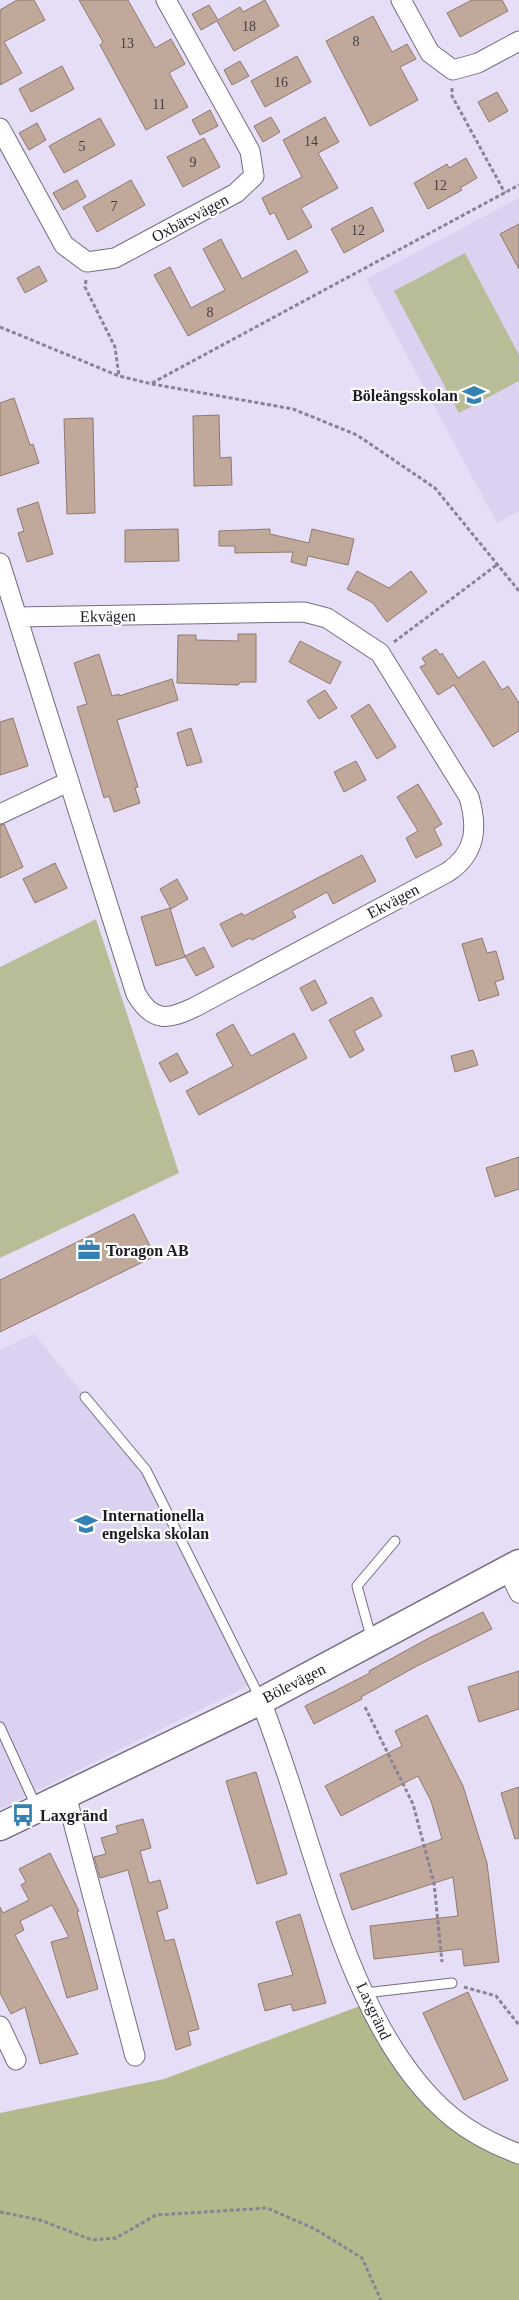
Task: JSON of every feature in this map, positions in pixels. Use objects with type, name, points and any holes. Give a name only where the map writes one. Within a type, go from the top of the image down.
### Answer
[{"type":"street","name":"Oxbärsvägen","points":[[87,262],[116,258],[236,193],[254,176],[250,151],[166,0]]},
{"type":"street","points":[[401,0],[430,53],[453,70],[478,63],[519,41]]},
{"type":"street","points":[[0,128],[64,245],[87,262]]},
{"type":"street","name":"Ekvägen","points":[[0,563],[68,782],[136,994],[150,1013],[164,1017],[178,1015],[448,872],[461,863],[470,850],[474,830],[473,811],[469,797],[380,653],[327,618],[304,612],[17,617]]},
{"type":"street","points":[[0,814],[68,782]]},
{"type":"street","points":[[513,1566],[519,1593]]},
{"type":"street","name":"Bölevägen","points":[[0,1826],[261,1701],[513,1566]]},
{"type":"street","name":"Laxgränd","points":[[261,1701],[278,1746],[336,1926],[385,2038],[417,2082],[453,2118],[487,2141],[519,2154]]},
{"type":"street","points":[[66,1795],[136,2056]]},
{"type":"street","points":[[0,2026],[16,2060]]},
{"type":"lane","points":[[85,1396],[146,1470],[261,1701]]},
{"type":"lane","points":[[372,1642],[357,1586],[395,1541]]},
{"type":"lane","points":[[0,1727],[37,1809]]},
{"type":"lane","points":[[365,1993],[452,1983]]},
{"type":"path","points":[[453,70],[452,96],[504,193]]},
{"type":"path","points":[[152,384],[519,185]]},
{"type":"path","points":[[87,262],[85,287],[115,346],[119,376]]},
{"type":"path","points":[[0,327],[119,376],[152,384],[293,409],[356,435],[436,488],[519,592]]},
{"type":"path","points":[[380,653],[498,564]]},
{"type":"path","points":[[365,1707],[413,1804],[434,1883],[442,1962]]},
{"type":"path","points":[[452,1983],[496,1996],[519,2025]]},
{"type":"path","points":[[0,2212],[40,2220],[92,2240],[116,2238],[156,2215],[267,2208],[315,2229],[362,2258],[381,2300]]},
{"type":"shaded area","name":"Böleängsskolan","points":[[519,198],[519,511],[497,523],[366,279]]},
{"type":"shaded area","name":"Internationella engelska skolan","points":[[34,1334],[146,1470],[252,1684],[0,1809],[0,1350]]},
{"type":"green space","points":[[465,253],[519,355],[519,381],[459,413],[394,291]]},
{"type":"green space","points":[[96,919],[179,1173],[0,1258],[0,967]]},
{"type":"green space","points":[[376,2000],[393,2034],[444,2099],[490,2132],[519,2142],[519,2300],[0,2300],[0,2113],[164,2079]]},
{"type":"building","points":[[17,0],[34,0],[45,20],[4,42],[22,73],[0,85],[0,10]]},
{"type":"building","points":[[79,0],[128,0],[155,48],[171,39],[185,64],[169,73],[188,107],[146,130],[100,45],[103,42]]},
{"type":"building","points":[[265,0],[279,26],[234,51],[217,21],[201,30],[192,14],[209,5],[218,20],[240,7],[243,12]]},
{"type":"building","points":[[472,0],[502,0],[508,11],[460,37],[447,13]]},
{"type":"building","points":[[373,16],[392,52],[407,44],[416,59],[400,67],[418,100],[370,126],[326,41]]},
{"type":"building","points":[[297,56],[311,82],[265,107],[251,81]]},
{"type":"building","points":[[240,61],[249,76],[232,85],[224,70]]},
{"type":"building","points":[[62,66],[74,89],[31,112],[19,89]]},
{"type":"building","points":[[497,92],[508,111],[489,122],[478,102]]},
{"type":"building","points":[[210,110],[218,126],[200,135],[192,120]]},
{"type":"building","points":[[271,117],[280,132],[263,142],[254,126]]},
{"type":"building","points":[[325,117],[339,142],[318,153],[338,188],[301,208],[312,227],[288,240],[274,212],[270,215],[262,198],[302,177],[283,140]]},
{"type":"building","points":[[100,118],[115,145],[64,173],[49,146]]},
{"type":"building","points":[[37,123],[46,140],[29,150],[19,133]]},
{"type":"building","points":[[204,138],[220,167],[183,187],[167,157]]},
{"type":"building","points":[[466,158],[477,178],[460,188],[462,190],[428,209],[414,183],[447,164],[449,168]]},
{"type":"building","points":[[77,180],[86,197],[63,210],[53,193]]},
{"type":"building","points":[[131,180],[145,205],[97,232],[83,207]]},
{"type":"building","points":[[372,207],[384,231],[344,253],[331,229]]},
{"type":"building","points":[[519,224],[519,269],[500,234]]},
{"type":"building","points":[[221,239],[242,279],[296,250],[308,272],[188,336],[154,275],[170,267],[191,308],[225,290],[203,249]]},
{"type":"building","points":[[39,266],[47,281],[25,293],[17,278]]},
{"type":"building","points":[[14,398],[30,445],[33,444],[39,463],[0,476],[0,403]]},
{"type":"building","points":[[219,415],[220,458],[231,457],[232,485],[194,486],[193,416]]},
{"type":"building","points":[[93,418],[95,513],[67,514],[64,419]]},
{"type":"building","points":[[38,502],[53,554],[27,562],[18,533],[24,531],[17,509]]},
{"type":"building","points":[[178,529],[179,561],[125,562],[125,530]]},
{"type":"building","points":[[270,529],[270,534],[309,543],[312,529],[354,539],[348,565],[308,556],[306,566],[291,562],[293,552],[235,553],[235,546],[219,546],[219,531]]},
{"type":"building","points":[[357,571],[389,588],[411,571],[427,592],[387,622],[373,603],[347,589]]},
{"type":"building","points":[[238,634],[256,634],[256,682],[241,682],[238,685],[177,683],[178,635],[196,635],[196,640],[238,641]]},
{"type":"building","points":[[300,641],[341,662],[330,684],[289,662]]},
{"type":"building","points":[[436,649],[440,655],[442,653],[458,678],[484,661],[502,690],[508,686],[519,703],[519,731],[493,747],[454,685],[438,695],[420,667],[426,664],[422,658]]},
{"type":"building","points":[[99,654],[112,696],[119,694],[119,696],[172,679],[178,700],[117,720],[138,787],[135,788],[140,803],[114,812],[109,796],[104,798],[77,707],[87,704],[74,663]]},
{"type":"building","points":[[325,690],[337,708],[319,719],[307,701]]},
{"type":"building","points":[[369,704],[396,747],[377,759],[351,716]]},
{"type":"building","points":[[13,718],[28,766],[0,775],[0,722]]},
{"type":"building","points":[[191,728],[202,762],[187,766],[177,733]]},
{"type":"building","points":[[356,761],[366,780],[344,792],[334,772]]},
{"type":"building","points":[[418,784],[442,824],[434,829],[442,845],[416,858],[406,838],[418,831],[397,797]]},
{"type":"building","points":[[4,824],[23,867],[0,878],[0,825]]},
{"type":"building","points":[[362,855],[376,881],[333,904],[327,892],[292,911],[296,917],[252,940],[250,938],[232,947],[220,924],[242,913],[244,916]]},
{"type":"building","points":[[55,863],[67,888],[35,903],[23,879]]},
{"type":"building","points":[[177,879],[188,899],[171,909],[160,889]]},
{"type":"building","points":[[170,908],[185,957],[156,966],[141,917]]},
{"type":"building","points":[[482,938],[487,953],[496,951],[504,979],[495,982],[499,995],[479,1001],[462,944]]},
{"type":"building","points":[[204,947],[214,967],[196,976],[185,956]]},
{"type":"building","points":[[315,980],[327,1003],[312,1011],[300,988]]},
{"type":"building","points":[[372,997],[382,1016],[354,1031],[364,1050],[350,1058],[329,1020]]},
{"type":"building","points":[[233,1024],[251,1056],[294,1033],[307,1058],[199,1115],[186,1091],[233,1066],[216,1034]]},
{"type":"building","points":[[473,1050],[478,1065],[455,1072],[451,1056]]},
{"type":"building","points":[[177,1053],[188,1073],[170,1082],[159,1063]]},
{"type":"building","points":[[519,1157],[519,1189],[495,1197],[486,1168]]},
{"type":"building","points":[[134,1214],[155,1256],[0,1332],[0,1280]]},
{"type":"building","points":[[483,1612],[492,1629],[417,1666],[361,1697],[362,1699],[314,1724],[305,1706],[370,1673],[369,1671],[429,1638]]},
{"type":"building","points":[[519,1671],[519,1709],[479,1722],[468,1687]]},
{"type":"building","points":[[427,1715],[463,1786],[487,1863],[499,1962],[464,1966],[462,1949],[374,1959],[370,1926],[458,1916],[453,1877],[352,1910],[340,1874],[442,1839],[431,1801],[418,1776],[341,1816],[325,1786],[402,1746],[395,1731]]},
{"type":"building","points":[[256,1772],[287,1874],[257,1884],[226,1781]]},
{"type":"building","points":[[519,1787],[519,1838],[515,1839],[501,1793]]},
{"type":"building","points":[[143,1819],[151,1848],[140,1851],[149,1883],[160,1880],[168,1908],[157,1912],[165,1941],[174,1939],[199,2029],[188,2032],[191,2045],[176,2050],[128,1870],[100,1878],[94,1857],[106,1854],[101,1838],[118,1833],[116,1826]]},
{"type":"building","points":[[50,1853],[79,1911],[77,1912],[98,1989],[67,1998],[51,1942],[69,1937],[52,1905],[20,1921],[24,1930],[15,1935],[78,2054],[40,2064],[25,2007],[11,2014],[0,1993],[0,1907],[3,1913],[29,1900],[21,1885],[26,1882],[19,1869]]},
{"type":"building","points":[[300,1914],[326,2003],[293,2011],[291,2004],[265,2011],[258,1984],[293,1975],[276,1922]]},
{"type":"building","points":[[468,1992],[508,2080],[464,2100],[423,2013]]},
{"type":"place","name":"Böleängsskolan","points":[[474,395]]},
{"type":"place","name":"Toragon AB","points":[[89,1250]]},
{"type":"place","name":"Internationella engelska skolan","points":[[86,1524]]},
{"type":"place","name":"Laxgränd","points":[[23,1815]]}]
